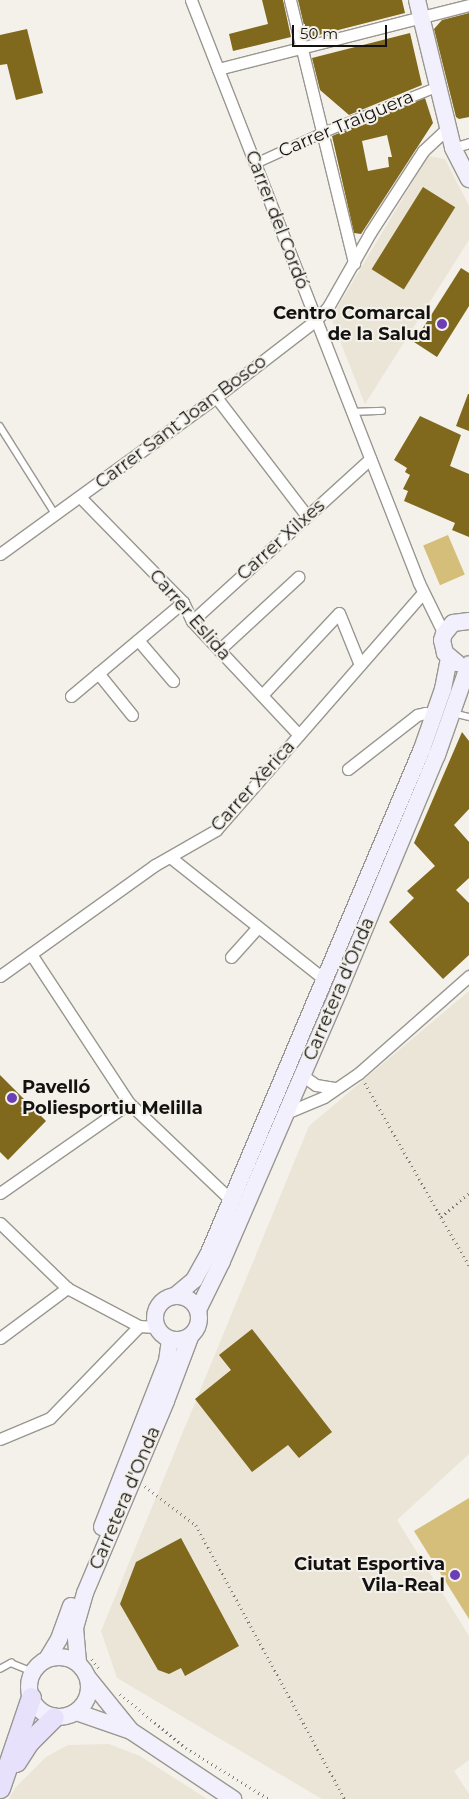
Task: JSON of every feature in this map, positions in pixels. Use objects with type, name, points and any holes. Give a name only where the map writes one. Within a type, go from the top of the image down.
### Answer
[{"type":"main road","points":[[417,0],[453,148],[469,179]]},
{"type":"main road","points":[[468,620],[453,623],[444,634],[442,647],[449,658],[461,664],[469,664]]},
{"type":"main road","name":"Carretera d'Onda","points":[[175,1296],[194,1280],[231,1200],[435,716],[449,658]]},
{"type":"main road","name":"Carretera d'Onda","points":[[198,1310],[222,1261],[461,715],[469,664]]},
{"type":"main road","points":[[175,1296],[189,1299],[198,1310],[198,1326],[190,1337],[177,1341],[170,1340],[164,1337],[156,1327],[155,1313],[158,1307],[168,1298],[175,1296]]},
{"type":"main road","name":"Carretera d'Onda","points":[[83,1659],[75,1628],[85,1593],[134,1478],[190,1337]]},
{"type":"main road","name":"Carretera d'Onda","points":[[47,1659],[59,1639],[118,1481],[167,1361],[170,1340]]},
{"type":"main road","points":[[97,1677],[88,1698],[76,1712],[62,1717],[54,1717],[40,1710],[31,1697],[29,1688],[33,1672],[47,1659],[63,1656],[83,1659],[85,1670],[97,1677],[131,1731]]},
{"type":"main road","points":[[1,1786],[7,1758],[31,1697]]},
{"type":"main road","points":[[76,1712],[131,1731],[233,1799]]},
{"type":"main road","points":[[1,1786],[29,1742],[54,1717]]},
{"type":"street","name":"Carrer del Cordó","points":[[191,0],[370,459],[424,593],[444,634]]},
{"type":"street","points":[[290,0],[354,263]]},
{"type":"street","points":[[218,69],[469,4]]},
{"type":"street","name":"Carrer Traiguera","points":[[255,163],[323,132],[438,86]]},
{"type":"street","name":"Carrer Sant Joan Bosco","points":[[0,554],[216,397],[316,320],[328,308],[370,233],[423,151],[448,128]]},
{"type":"street","points":[[453,148],[469,143]]},
{"type":"street","points":[[216,397],[307,516]]},
{"type":"street","name":"Carrer Xilxes","points":[[192,621],[370,459]]},
{"type":"street","name":"Carrer Eslida","points":[[80,497],[183,602],[192,621],[299,735]]},
{"type":"street","points":[[219,650],[298,577]]},
{"type":"street","name":"Carrer Xèrica","points":[[0,976],[170,857],[216,830],[424,593]]},
{"type":"street","points":[[72,696],[183,602]]},
{"type":"street","points":[[262,695],[339,613],[360,666]]},
{"type":"street","points":[[138,640],[173,681]]},
{"type":"street","points":[[98,673],[132,715]]},
{"type":"street","points":[[348,769],[417,715],[425,713],[435,716]]},
{"type":"street","points":[[170,857],[325,980]]},
{"type":"street","points":[[231,957],[258,927]]},
{"type":"street","points":[[32,954],[129,1103],[231,1200]]},
{"type":"street","points":[[286,1113],[324,1098],[359,1073],[469,976]]},
{"type":"street","points":[[302,1075],[316,1085],[336,1088]]},
{"type":"street","points":[[0,1193],[129,1103]]},
{"type":"street","points":[[1,1225],[67,1288],[138,1326],[156,1327]]},
{"type":"street","points":[[0,1338],[67,1288]]},
{"type":"street","points":[[0,1439],[50,1418],[138,1326]]},
{"type":"lane","points":[[352,412],[382,410]]},
{"type":"lane","points":[[0,426],[56,515]]},
{"type":"lane","points":[[0,1669],[11,1663],[33,1672]]},
{"type":"path","points":[[359,1073],[469,1265]]},
{"type":"path","points":[[440,1217],[469,1193]]},
{"type":"path","points":[[134,1478],[196,1525],[345,1799]]},
{"type":"path","points":[[83,1659],[97,1677]]},
{"type":"path","points":[[114,1688],[186,1748],[269,1799]]},
{"type":"shaded area","points":[[428,156],[445,159],[469,206],[469,240],[365,404],[331,318]]},
{"type":"shaded area","points":[[448,535],[465,575],[440,585],[423,546]]},
{"type":"shaded area","points":[[469,991],[469,1454],[397,1520],[469,1636],[469,1760],[454,1771],[469,1794],[469,1799],[322,1799],[117,1678],[101,1631],[309,1126]]},
{"type":"shaded area","name":"Ciutat Esportiva Vila-Real","points":[[469,1498],[469,1619],[414,1531]]},
{"type":"shaded area","points":[[109,1744],[140,1756],[207,1799],[9,1799],[15,1788],[46,1757],[68,1745]]},
{"type":"building","points":[[262,0],[283,0],[291,37],[233,51],[229,34],[268,24]]},
{"type":"building","points":[[298,0],[402,0],[405,13],[307,38]]},
{"type":"building","points":[[469,13],[469,117],[459,119],[456,117],[434,29],[442,20]]},
{"type":"building","points":[[27,29],[43,93],[16,100],[7,64],[0,65],[0,35]]},
{"type":"building","points":[[410,33],[422,85],[349,115],[320,90],[312,58]]},
{"type":"building","points":[[425,98],[433,123],[361,234],[354,233],[332,136]],"holes":[[[387,135],[392,157],[388,157],[389,167],[368,171],[362,141]]]},
{"type":"building","points":[[423,187],[455,207],[404,289],[372,269]]},
{"type":"building","name":"Centro Comarcal de la Salud","points":[[461,268],[469,273],[469,306],[437,357],[414,342]]},
{"type":"building","points":[[469,394],[469,431],[456,426]]},
{"type":"building","points":[[420,416],[461,435],[450,466],[469,474],[469,537],[452,530],[455,523],[404,501],[408,491],[403,489],[410,475],[405,472],[407,468],[394,460]]},
{"type":"building","points":[[462,732],[469,741],[469,809],[454,825],[469,842],[469,878],[456,890],[469,903],[469,955],[443,979],[389,922],[414,898],[407,891],[435,866],[414,843]]},
{"type":"building","name":"Pavelló Poliesportiu Melilla","points":[[0,1075],[46,1121],[8,1160],[0,1152]]},
{"type":"building","points":[[252,1329],[332,1432],[299,1458],[288,1445],[252,1472],[195,1399],[231,1370],[219,1355]]},
{"type":"building","points":[[181,1538],[239,1646],[185,1676],[181,1668],[169,1674],[158,1670],[120,1604],[136,1562]]},
{"type":"place","name":"Centro Comarcal de la Salud","points":[[442,324]]},
{"type":"place","name":"Pavelló Poliesportiu Melilla","points":[[12,1098]]},
{"type":"place","name":"Ciutat Esportiva Vila-Real","points":[[455,1575]]}]
